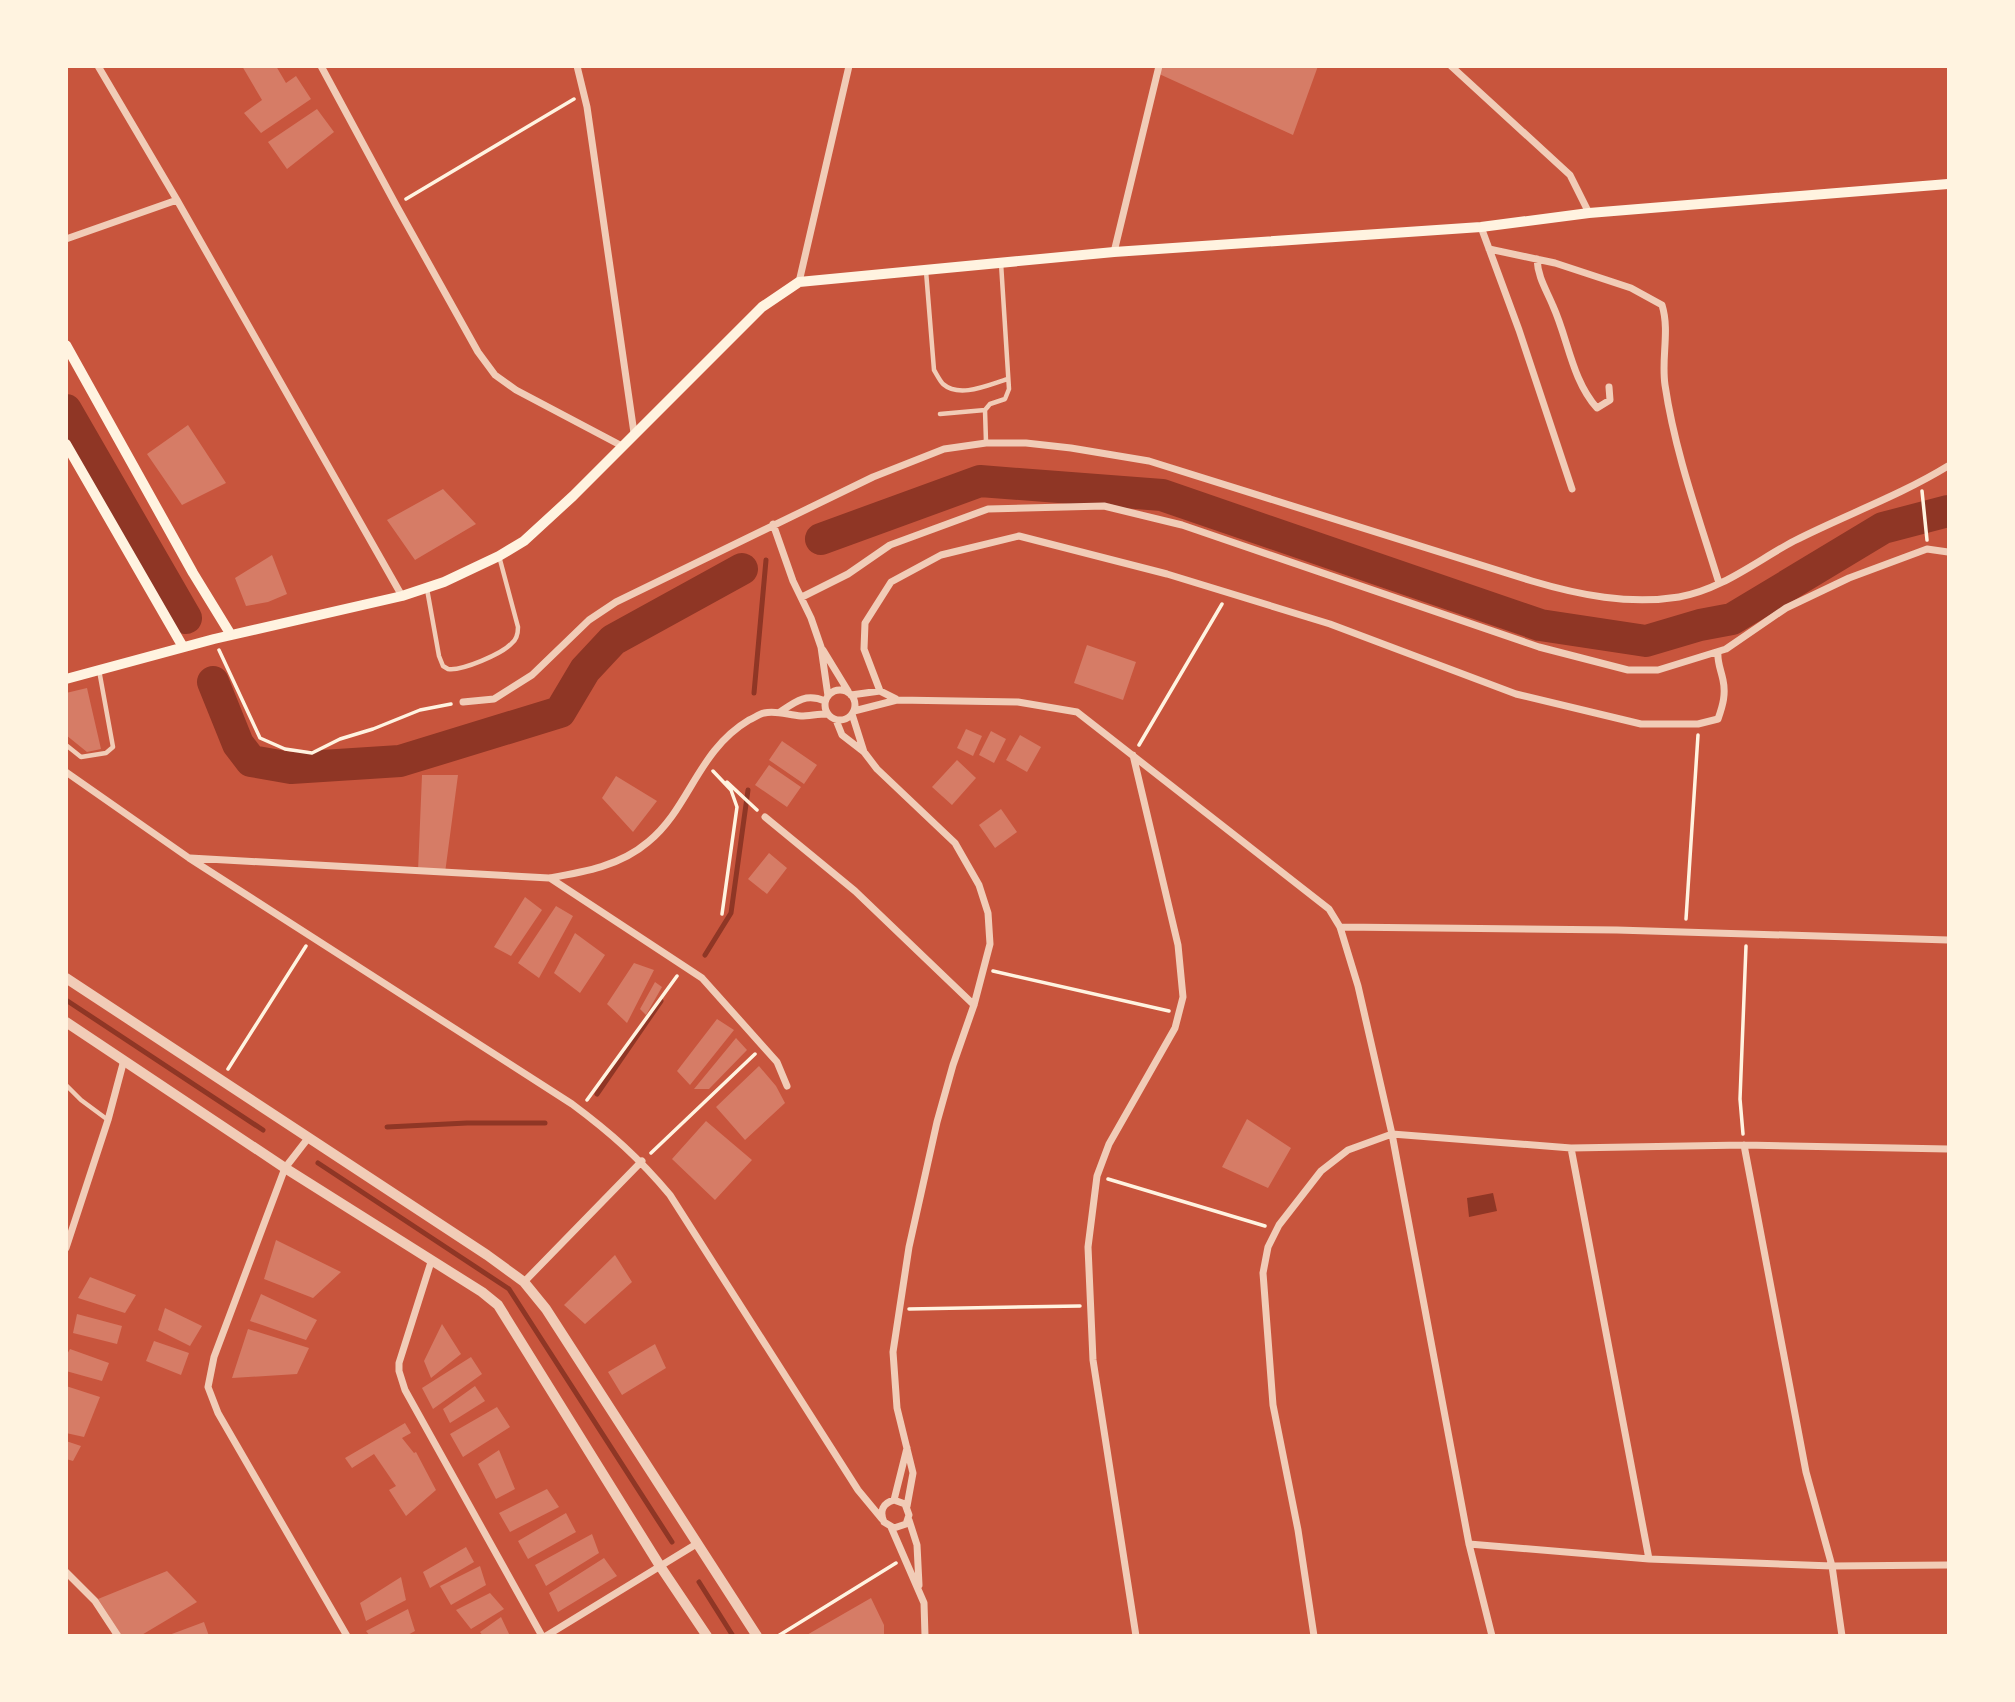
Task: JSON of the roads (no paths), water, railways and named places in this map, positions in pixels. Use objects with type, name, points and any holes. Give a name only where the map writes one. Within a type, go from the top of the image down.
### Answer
[{"type":"main road","points":[[66,679],[214,639],[402,596],[473,570],[499,556],[524,541],[762,307],[799,282],[1114,252],[1480,227],[1589,213],[1948,184]]},
{"type":"main road","points":[[66,345],[193,573],[231,635]]},
{"type":"main road","points":[[66,444],[183,647]]},
{"type":"street","points":[[98,66],[402,596]]},
{"type":"street","points":[[321,66],[478,352],[495,374],[516,390],[622,446]]},
{"type":"street","points":[[576,66],[584,93],[634,433]]},
{"type":"street","points":[[799,282],[849,66]]},
{"type":"street","points":[[1114,252],[1158,66]]},
{"type":"street","points":[[1451,66],[1570,174],[1589,213]]},
{"type":"street","points":[[66,239],[177,200]]},
{"type":"street","points":[[1480,227],[1519,330],[1572,489]]},
{"type":"street","points":[[1489,249],[1555,263],[1631,288],[1662,305],[1667,319],[1662,366],[1675,441],[1719,583]]},
{"type":"street","points":[[1537,259],[1538,273],[1554,307],[1586,396],[1597,408],[1610,400],[1609,387]]},
{"type":"street","points":[[463,702],[494,699],[532,675],[589,620],[616,602],[873,477],[944,449],[986,443],[1026,443],[1149,461],[1576,594],[1629,600],[1680,597],[1719,583],[1795,541],[1921,483],[1948,467]]},
{"type":"street","points":[[802,597],[848,574],[890,545],[988,509],[1104,506],[1182,525],[1539,647],[1628,670],[1658,670],[1726,649],[1786,608],[1849,578],[1927,549],[1948,552]]},
{"type":"street","points":[[773,524],[821,647],[855,703],[853,713],[864,752]]},
{"type":"street","points":[[880,691],[864,649],[865,622],[891,582],[942,555],[1019,536],[1167,574],[1330,624],[1516,694],[1642,724],[1698,724],[1718,719],[1724,702],[1724,683],[1717,660],[1718,652]]},
{"type":"street","points":[[821,647],[827,714]]},
{"type":"street","points":[[826,699],[838,690],[850,694],[880,691],[897,700]]},
{"type":"street","points":[[779,712],[805,698],[814,696],[826,699]]},
{"type":"street","points":[[189,858],[549,878],[610,865],[649,842],[674,814],[705,761],[736,729],[762,713],[779,712],[802,716],[827,714],[836,720],[842,720],[853,713],[897,700],[1018,702],[1077,712],[1317,899],[1329,909],[1340,927],[1358,986],[1392,1134],[1469,1544],[1492,1636]]},
{"type":"street","points":[[836,720],[842,735],[864,752],[877,769],[955,843],[979,886],[988,913],[990,944],[937,1122],[909,1247],[893,1352],[897,1408],[914,1473],[907,1506],[916,1545],[924,1603],[925,1636]]},
{"type":"street","points":[[1133,754],[1178,945],[1183,997],[1175,1028],[1109,1144],[1097,1176],[1088,1247],[1093,1360],[1136,1636]]},
{"type":"street","points":[[66,772],[189,858],[579,1110],[612,1134],[642,1161],[670,1195],[858,1490],[891,1527],[920,1589]]},
{"type":"street","points":[[765,817],[855,891],[974,1004]]},
{"type":"street","points":[[549,878],[702,978],[777,1062],[787,1086]]},
{"type":"street","points":[[1340,927],[1747,933],[1948,940]]},
{"type":"street","points":[[66,978],[524,1282],[546,1309],[757,1636]]},
{"type":"street","points":[[66,1022],[285,1168],[430,1262],[482,1292],[506,1316],[660,1566],[707,1636]]},
{"type":"street","points":[[66,1248],[108,1120],[124,1060]]},
{"type":"street","points":[[1314,1636],[1298,1530],[1273,1405],[1263,1273],[1268,1247],[1297,1199],[1321,1171],[1348,1150],[1392,1134],[1571,1148],[1744,1145],[1948,1149]]},
{"type":"street","points":[[309,1137],[285,1168],[214,1357],[208,1387],[218,1413],[347,1636]]},
{"type":"street","points":[[1744,1145],[1806,1472],[1832,1566],[1843,1636]]},
{"type":"street","points":[[1571,1148],[1649,1559]]},
{"type":"street","points":[[524,1282],[642,1161]]},
{"type":"street","points":[[430,1262],[405,1339],[399,1371],[406,1391],[544,1636],[698,1544]]},
{"type":"street","points":[[882,1519],[884,1507],[894,1500],[907,1447]]},
{"type":"street","points":[[894,1500],[907,1506]]},
{"type":"street","points":[[891,1527],[900,1527],[909,1520]]},
{"type":"street","points":[[1469,1544],[1649,1559],[1832,1566],[1948,1565]]},
{"type":"street","points":[[66,1572],[95,1601],[118,1636]]},
{"type":"lane","points":[[986,443],[985,410],[990,404],[1005,399],[1009,388],[1001,263]]},
{"type":"lane","points":[[926,269],[934,370],[942,383],[946,387],[964,391],[1008,379]]},
{"type":"lane","points":[[940,414],[985,410]]},
{"type":"lane","points":[[427,588],[443,666],[448,669],[461,668],[502,651],[513,643],[518,635],[518,628],[499,556]]},
{"type":"lane","points":[[66,745],[82,757],[106,752],[113,747],[99,670]]},
{"type":"lane","points":[[66,1085],[108,1120]]},
{"type":"waterway","points":[[66,410],[186,618]]},
{"type":"waterway","points":[[821,539],[980,481],[1162,495],[1540,625],[1646,641],[1700,625],[1732,619],[1883,528],[1948,511]]},
{"type":"waterway","points":[[754,693],[766,560]]},
{"type":"waterway","points":[[213,682],[238,744],[251,761],[291,768],[400,761],[560,712],[585,670],[613,640],[742,569]]},
{"type":"waterway","points":[[705,955],[731,913],[748,790]]},
{"type":"waterway","points":[[66,1000],[263,1130]]},
{"type":"waterway","points":[[597,1094],[661,1001]]},
{"type":"waterway","points":[[387,1127],[545,1123]]},
{"type":"waterway","points":[[318,1163],[509,1289],[672,1542]]},
{"type":"waterway","points":[[699,1582],[733,1636]]}]
